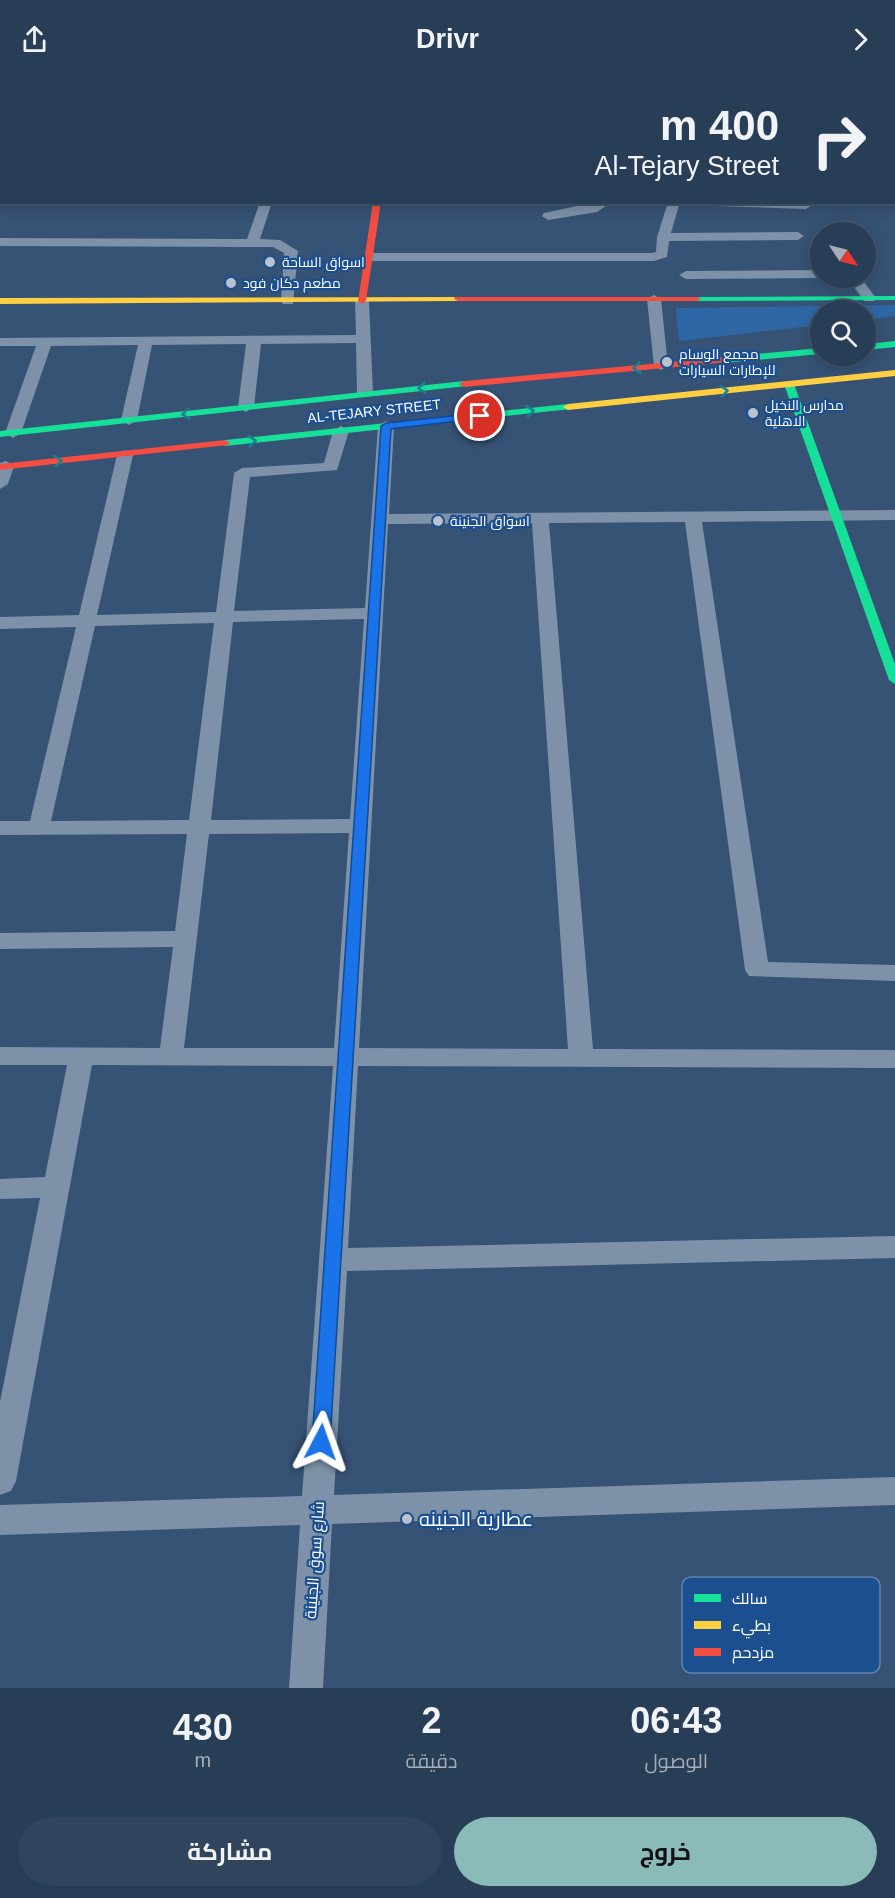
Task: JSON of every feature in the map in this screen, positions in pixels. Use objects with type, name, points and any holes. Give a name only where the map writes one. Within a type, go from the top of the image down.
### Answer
[{"type":"street","points":[[253,242],[265,204]]},
{"type":"street","points":[[365,393],[362,301],[377,204]]},
{"type":"street","points":[[548,216],[592,209],[602,204]]},
{"type":"street","points":[[369,257],[654,257],[662,254],[663,237],[673,204]]},
{"type":"street","points":[[776,204],[806,205]]},
{"type":"street","points":[[663,237],[798,236]]},
{"type":"street","points":[[0,242],[275,243],[291,251],[288,301]]},
{"type":"street","points":[[686,275],[810,274]]},
{"type":"street","points":[[862,288],[869,298]]},
{"type":"street","points":[[0,301],[895,298]]},
{"type":"street","points":[[654,299],[661,366]]},
{"type":"street","points":[[0,342],[363,339]]},
{"type":"street","points":[[129,420],[146,340]]},
{"type":"street","points":[[246,407],[254,340]]},
{"type":"street","points":[[6,433],[45,341]]},
{"type":"street","points":[[876,346],[895,344]]},
{"type":"street","name":"AL-TEJARY STREET","points":[[6,433],[365,393],[810,352]]},
{"type":"street","name":"AL-TEJARY STREET","points":[[3,466],[895,373]]},
{"type":"street","points":[[789,384],[895,680]]},
{"type":"street","name":"شارع سوق الجنينة","points":[[306,1688],[386,426]]},
{"type":"street","points":[[171,1056],[242,473],[331,467],[341,431]]},
{"type":"street","points":[[39,828],[125,455]]},
{"type":"street","points":[[0,484],[3,466]]},
{"type":"street","points":[[380,519],[895,515]]},
{"type":"street","points":[[693,516],[757,970],[895,973]]},
{"type":"street","points":[[540,518],[581,1058]]},
{"type":"street","points":[[0,623],[374,613]]},
{"type":"street","points":[[0,828],[361,826]]},
{"type":"street","points":[[0,941],[185,939]]},
{"type":"street","points":[[0,1056],[895,1059]]},
{"type":"street","points":[[0,1481],[58,1187],[81,1056]]},
{"type":"street","points":[[0,1189],[58,1187]]},
{"type":"street","points":[[333,1260],[895,1247]]},
{"type":"street","points":[[0,1520],[895,1491]]},
{"type":"shaded area","points":[[876,305],[895,305],[895,316],[876,319]]},
{"type":"shaded area","points":[[810,306],[810,326],[679,341],[676,308]]},
{"type":"traffic: fast","points":[[697,299],[895,298]]},
{"type":"traffic: fast","points":[[876,346],[895,344]]},
{"type":"traffic: fast","points":[[726,360],[810,352]]},
{"type":"traffic: fast","points":[[0,434],[464,384]]},
{"type":"traffic: fast","points":[[789,384],[895,680]]},
{"type":"traffic: fast","points":[[225,443],[568,407]]},
{"type":"traffic: slow","points":[[0,301],[458,299]]},
{"type":"traffic: slow","points":[[568,407],[895,373]]},
{"type":"traffic: jam","points":[[362,301],[377,204]]},
{"type":"traffic: jam","points":[[458,299],[697,299]]},
{"type":"traffic: jam","points":[[464,384],[726,360]]},
{"type":"traffic: jam","points":[[0,467],[225,443]]},
{"type":"place","name":"اسواق الساحة","points":[[270,262]]},
{"type":"place","name":"مطعم دكان فود","points":[[231,283]]},
{"type":"place","name":"مجمع الوسام للإطارات السيارات","points":[[667,362]]},
{"type":"place","name":"مدارس النخيل الاهلية","points":[[753,413]]},
{"type":"place","name":"اسواق الجنينة","points":[[438,521]]},
{"type":"place","name":"عطارية الجنينه","points":[[407,1519]]},
{"type":"route","points":[[321,1442],[386,426],[480,416]]}]
